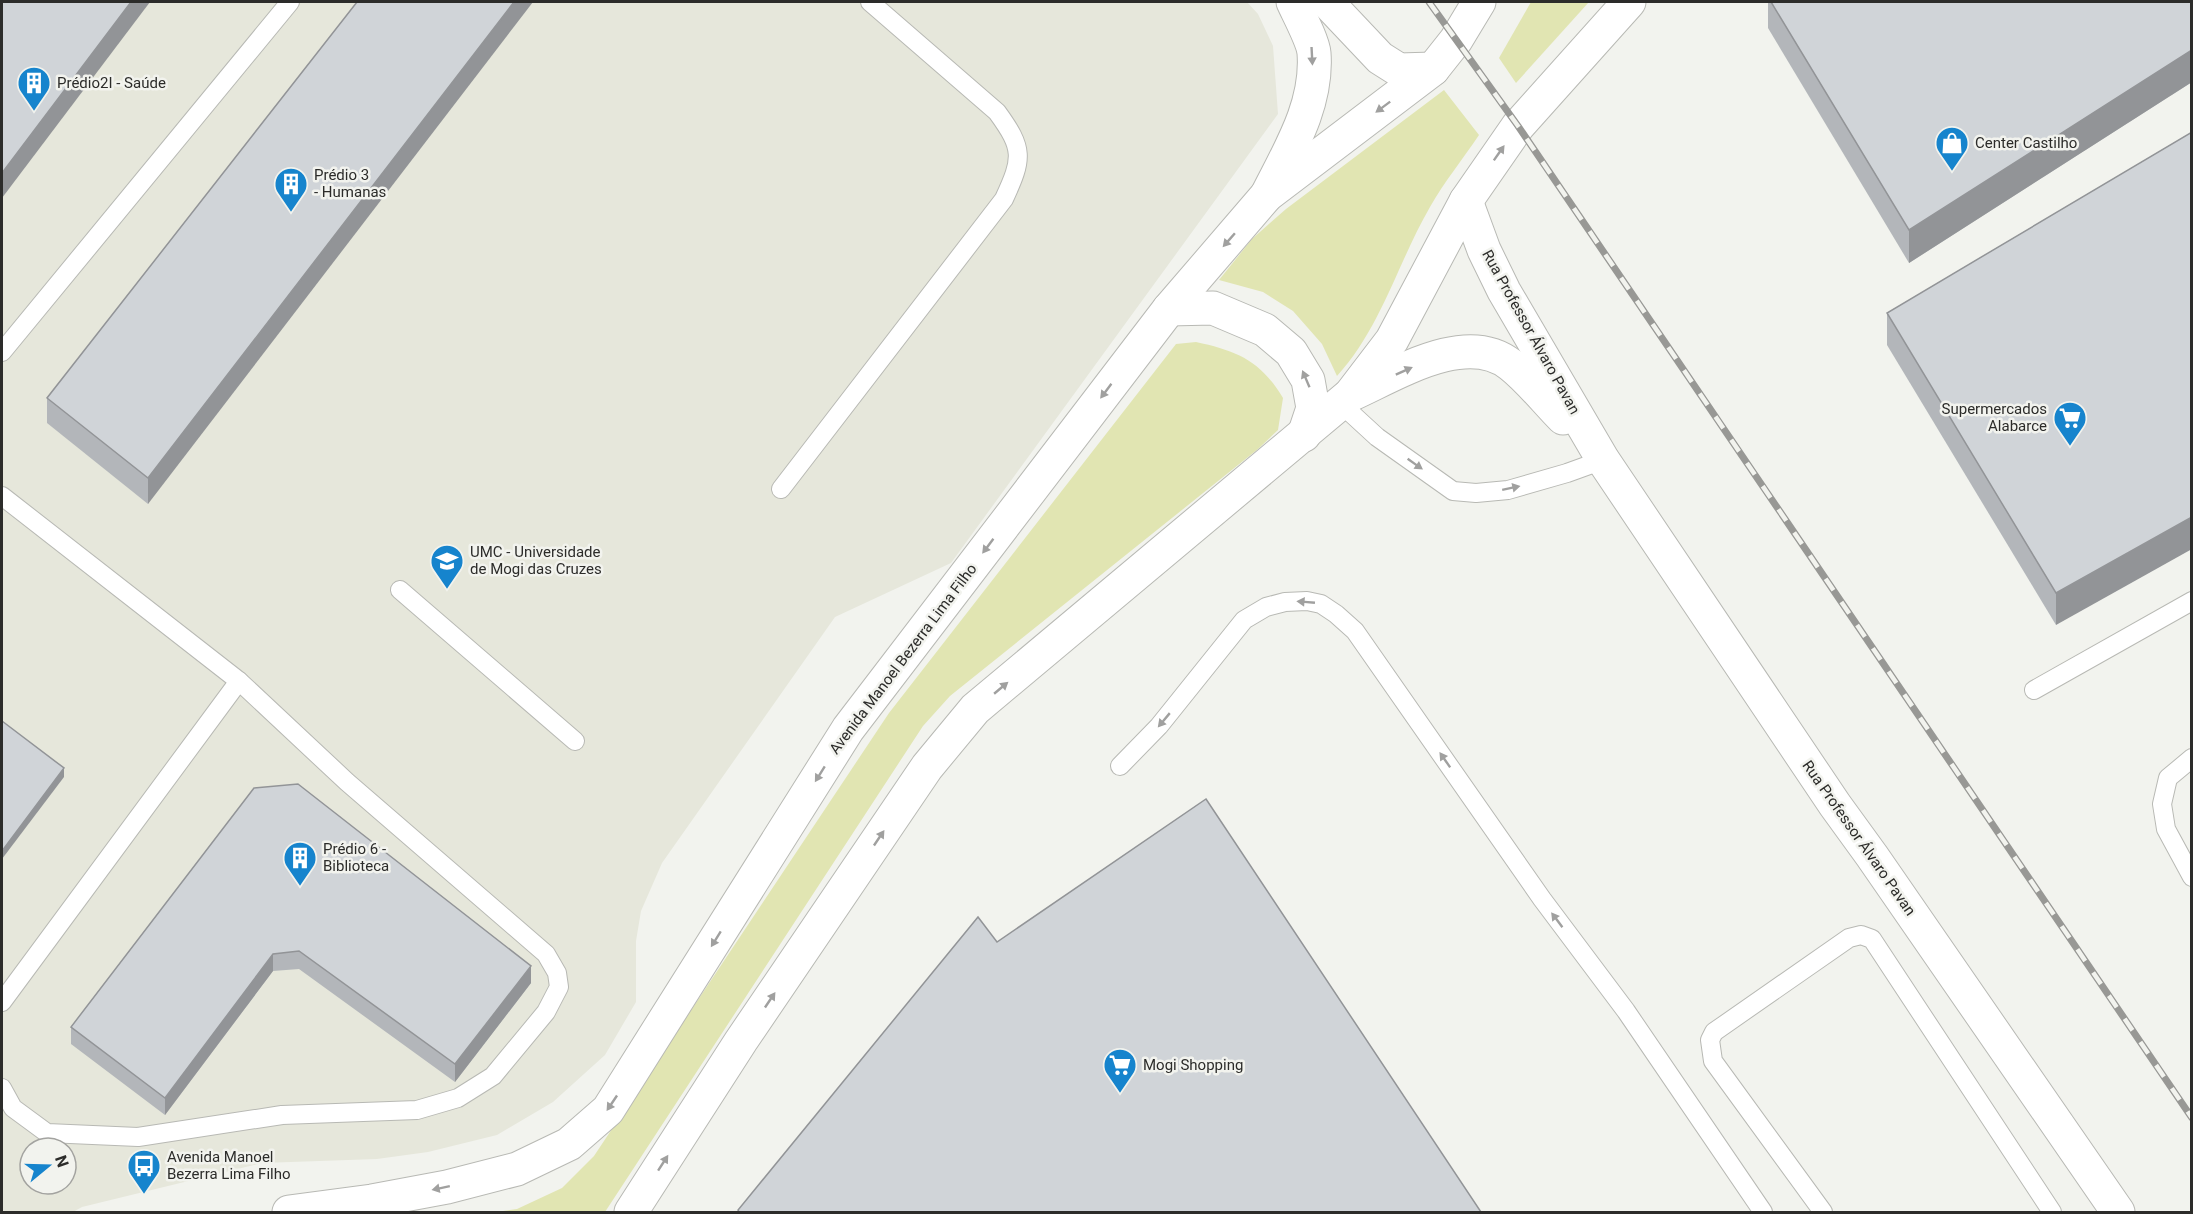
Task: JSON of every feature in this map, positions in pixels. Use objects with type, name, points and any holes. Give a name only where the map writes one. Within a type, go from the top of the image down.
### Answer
[{"type":"main road","points":[[1267,195],[1302,126],[1311,88],[1314,51],[1293,2]]},
{"type":"main road","points":[[1327,2],[1380,58],[1399,70],[1433,69]]},
{"type":"main road","name":"Avenida Manoel Bezerra Lima Filho","points":[[289,1212],[363,1207],[518,1169],[569,1144],[608,1110],[848,729],[1169,309],[1267,195],[1433,69],[1456,40],[1479,2]]},
{"type":"main road","points":[[631,1212],[741,1041],[927,767],[975,709],[1345,399],[1392,340],[1466,201],[1518,126],[1629,2]]},
{"type":"main road","name":"Rua Professor Álvaro Pavan","points":[[1466,201],[1484,250],[1504,291],[1603,460],[1835,806],[1886,875],[2118,1212]]},
{"type":"main road","points":[[1169,309],[1213,308],[1265,330],[1291,352],[1308,380],[1313,408],[1304,435]]},
{"type":"main road","name":"Rua Professor Álvaro Pavan","points":[[1345,399],[1431,359],[1454,352],[1472,351],[1496,356],[1511,365],[1603,460]]},
{"type":"lane","points":[[2,352],[290,2]]},
{"type":"lane","points":[[781,489],[1004,199],[1017,171],[1019,153],[1012,132],[997,111],[870,2]]},
{"type":"lane","points":[[1345,399],[1377,437],[1453,491],[1476,493],[1508,490],[1603,460]]},
{"type":"lane","points":[[2,496],[239,681],[347,782],[546,954],[557,973],[558,987],[555,998],[546,1012],[493,1076],[458,1098],[417,1110],[282,1115],[138,1137],[47,1133],[13,1108],[2,1088]]},
{"type":"lane","points":[[400,590],[575,741]]},
{"type":"lane","points":[[1120,766],[1159,726],[1244,620],[1266,607],[1285,602],[1307,601],[1321,604],[1336,614],[1355,631],[1542,899],[1633,1020],[1763,1212]]},
{"type":"lane","points":[[2034,690],[2192,601]]},
{"type":"lane","points":[[2,1002],[239,681]]},
{"type":"lane","points":[[2192,758],[2168,778],[2162,804],[2166,829],[2192,877]]},
{"type":"lane","points":[[1823,1212],[1713,1061],[1710,1040],[1714,1032],[1850,938],[1862,935],[1872,939],[2052,1212]]},
{"type":"shaded area","name":"UMC - Universidade de Mogi das Cruzes","points":[[2,2],[1247,2],[1258,14],[1273,46],[1278,114],[951,563],[835,617],[662,863],[641,911],[636,941],[636,1002],[605,1055],[553,1102],[497,1135],[428,1152],[377,1159],[262,1163],[82,1207],[73,1212],[2,1212]]},
{"type":"green space","points":[[1531,2],[1589,2],[1516,83],[1499,58]]},
{"type":"green space","points":[[1444,90],[1479,135],[1435,198],[1366,337],[1337,376],[1322,344],[1293,311],[1263,292],[1219,280],[1252,239],[1286,209]]},
{"type":"green space","points":[[1196,342],[1224,349],[1246,359],[1265,374],[1283,398],[1278,430],[1258,449],[950,696],[923,726],[605,1212],[496,1212],[517,1209],[562,1188],[594,1156],[889,713],[1176,344]]},
{"type":"building","name":"Prédio2I - Saúde","points":[[2,2],[131,2],[2,173]]},
{"type":"building","name":"Prédio 3 - Humanas","points":[[357,2],[514,2],[148,478],[47,398]]},
{"type":"building","name":"Center Castilho","points":[[1771,2],[2192,2],[2192,50],[1909,230]]},
{"type":"building","name":"Supermercados Alabarce","points":[[2192,132],[2192,517],[2056,593],[1887,313]]},
{"type":"building","points":[[2,721],[64,768],[2,851]]},
{"type":"building","name":"Prédio 6 - Biblioteca","points":[[298,784],[531,966],[455,1064],[299,951],[273,954],[165,1098],[71,1027],[254,788]]},
{"type":"building","name":"Mogi Shopping","points":[[1206,799],[1481,1212],[739,1212],[738,1210],[978,917],[997,942]]},
{"type":"railway","points":[[1429,2],[1518,126],[2192,1118]]},
{"type":"place","name":"Prédio2I - Saúde","points":[[34,112]]},
{"type":"place","name":"Center Castilho","points":[[1952,172]]},
{"type":"place","name":"Prédio 3 - Humanas","points":[[291,213]]},
{"type":"place","name":"Supermercados Alabarce","points":[[2070,447]]},
{"type":"place","name":"UMC - Universidade de Mogi das Cruzes","points":[[447,590]]},
{"type":"place","name":"Prédio 6 - Biblioteca","points":[[300,887]]},
{"type":"place","name":"Mogi Shopping","points":[[1120,1094]]},
{"type":"place","name":"Avenida Manoel Bezerra Lima Filho","points":[[144,1195]]}]
